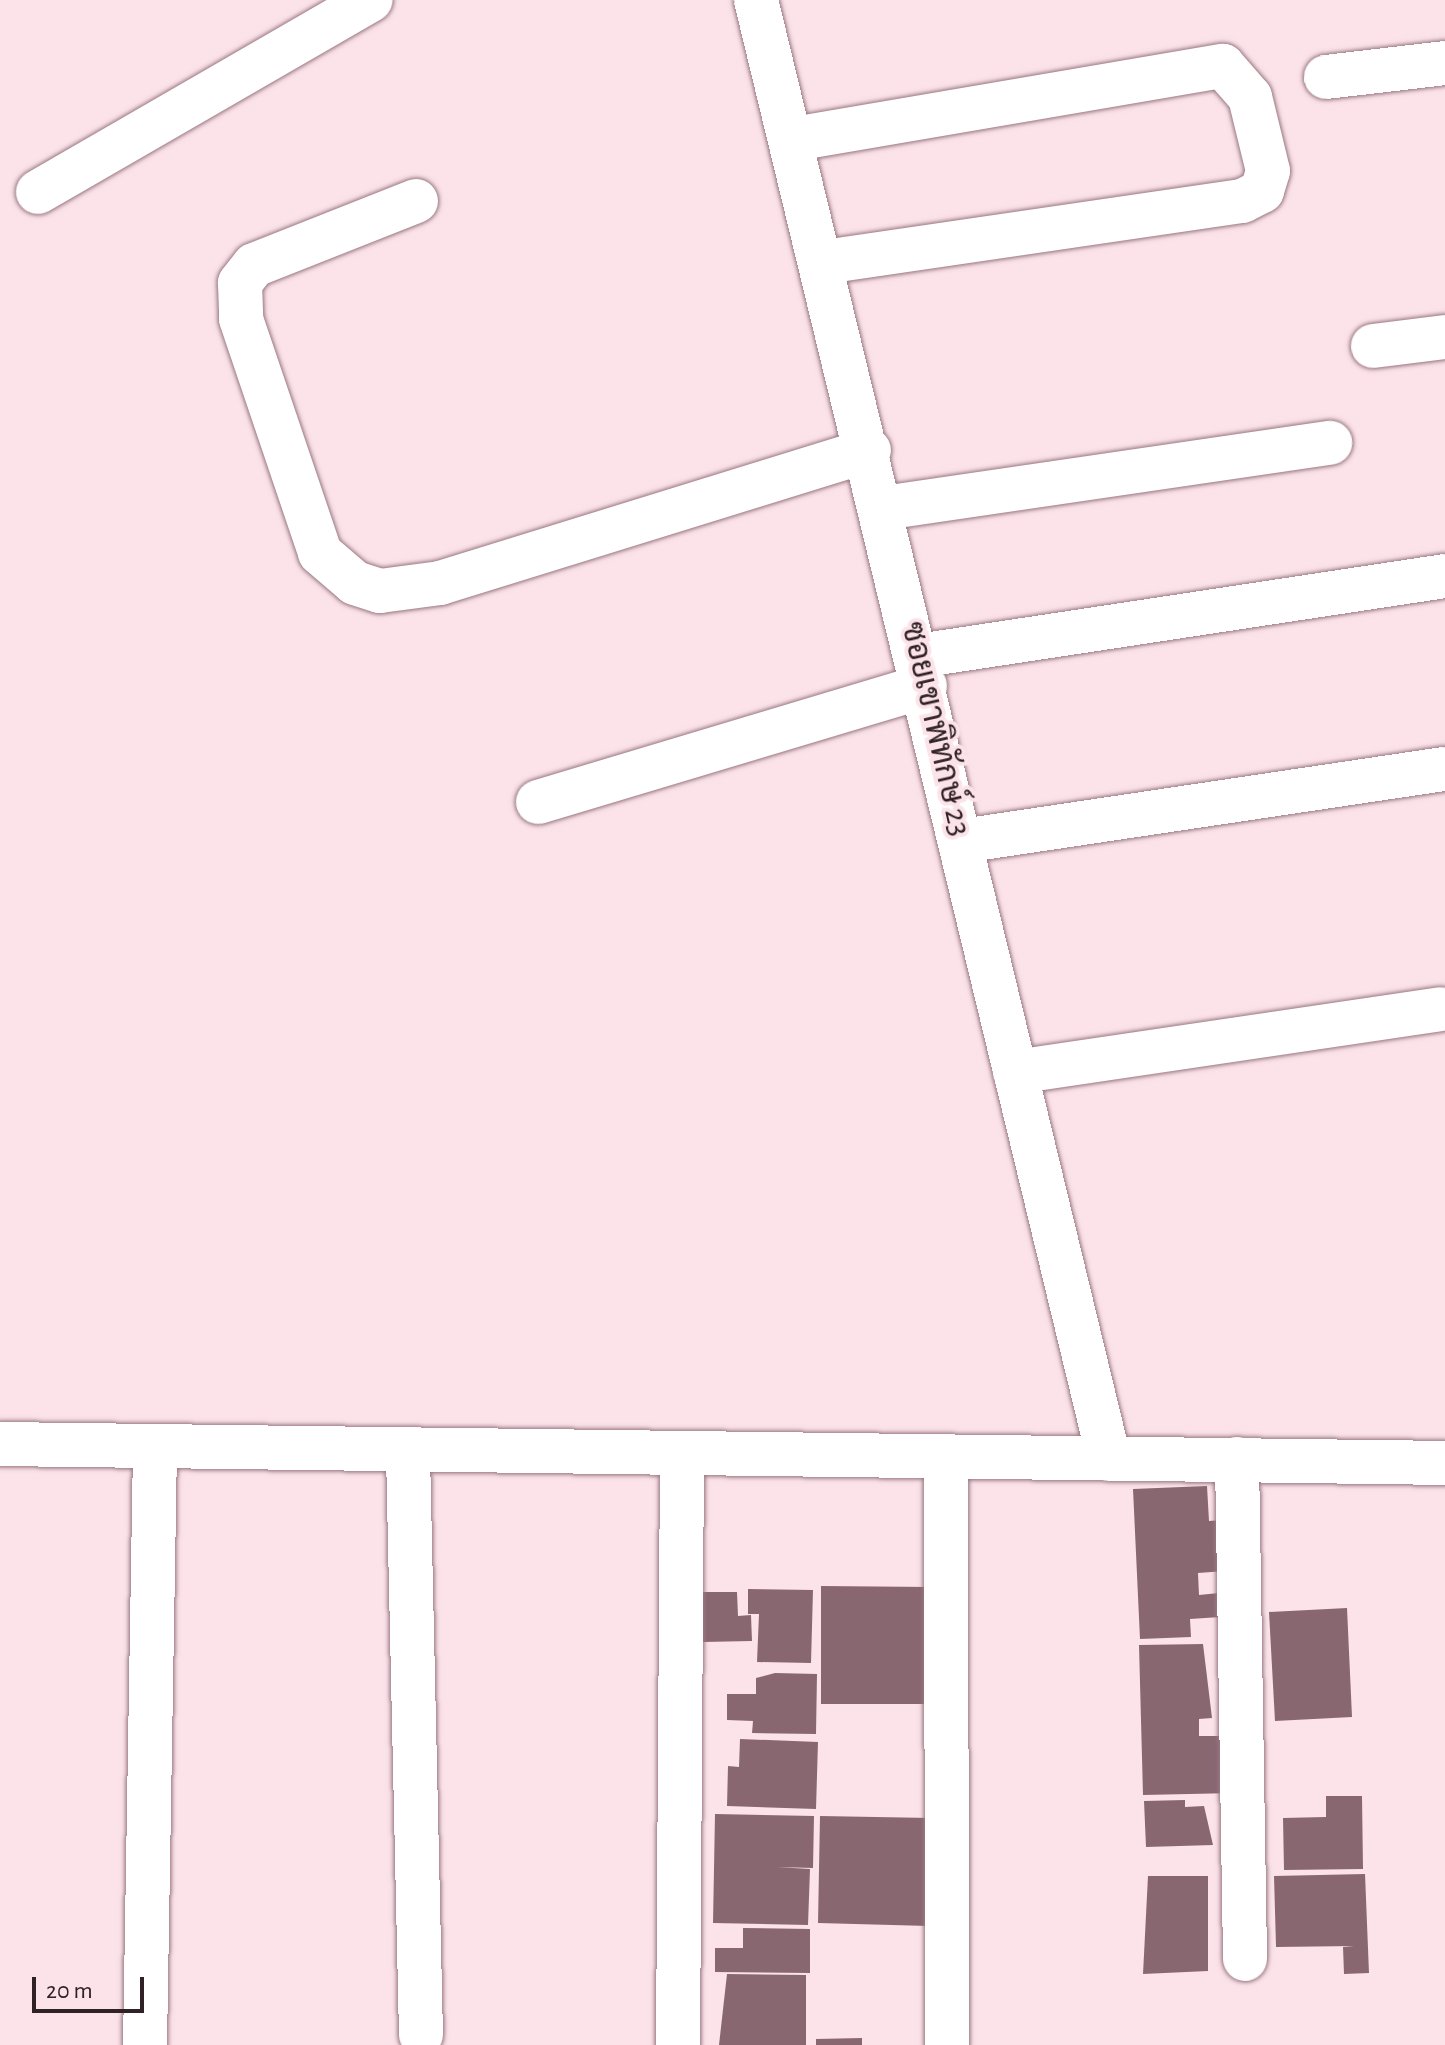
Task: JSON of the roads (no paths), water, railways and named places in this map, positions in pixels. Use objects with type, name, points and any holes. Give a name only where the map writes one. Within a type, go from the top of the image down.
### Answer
[{"type":"street","points":[[38,192],[311,16],[370,0]]},
{"type":"street","name":"ซอยเขาพิทักษ์ 23","points":[[756,0],[825,262],[1109,1459]]},
{"type":"street","points":[[1326,77],[1445,63]]},
{"type":"street","points":[[794,139],[1223,66],[1250,97],[1268,171],[1262,191],[1242,201],[825,262]]},
{"type":"street","points":[[416,201],[254,265],[240,283],[241,319],[320,553],[355,583],[380,591],[440,583],[869,450]]},
{"type":"street","points":[[1373,346],[1445,337]]},
{"type":"street","points":[[883,508],[1330,443]]},
{"type":"street","points":[[538,802],[922,671],[1445,576]]},
{"type":"street","points":[[962,841],[1445,769]]},
{"type":"street","points":[[1015,1072],[1440,1009]]},
{"type":"street","points":[[0,1444],[682,1458],[946,1456],[1445,1463]]},
{"type":"street","points":[[145,2045],[155,1446]]},
{"type":"street","points":[[408,1454],[421,2035]]},
{"type":"street","points":[[946,1456],[947,2045]]},
{"type":"street","points":[[678,2045],[682,1458]]},
{"type":"street","points":[[1237,1459],[1245,1959]]}]
